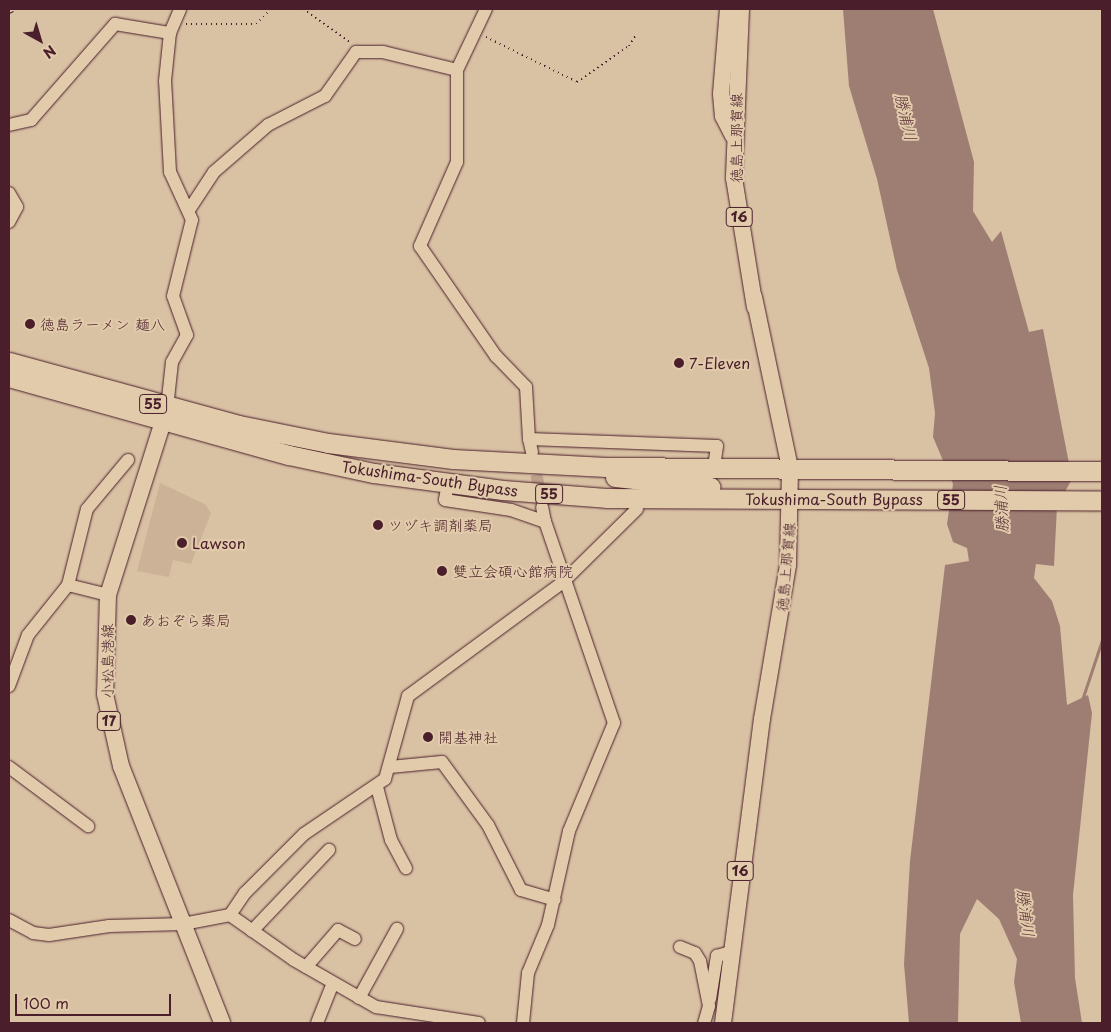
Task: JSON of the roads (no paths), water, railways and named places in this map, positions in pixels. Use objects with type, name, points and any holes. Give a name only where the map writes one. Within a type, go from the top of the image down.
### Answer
[{"type":"highway","name":"Tokushima-South Bypass","points":[[9,362],[289,455],[448,484],[606,498],[789,495],[1102,501]]},
{"type":"highway","name":"Tokushima-South Bypass","points":[[9,377],[166,415],[328,443],[453,459],[565,466],[1102,471]]},
{"type":"highway","points":[[565,466],[672,485],[789,495]]},
{"type":"main road","points":[[728,9],[721,94],[723,116],[734,137]]},
{"type":"main road","name":"徳島上那賀線","points":[[723,1023],[730,952],[762,719],[788,565],[789,495],[792,468],[754,297],[739,216],[734,137],[741,9]]},
{"type":"main road","name":"小松島港線","points":[[166,415],[108,595],[105,676],[111,732],[222,1023]]},
{"type":"street","points":[[180,9],[172,28],[165,81],[170,172],[176,194],[189,210]]},
{"type":"street","points":[[486,9],[458,70],[457,162],[420,246],[423,257],[496,356],[526,387],[529,439],[532,452]]},
{"type":"street","points":[[9,125],[31,120],[115,24],[172,28]]},
{"type":"street","points":[[166,415],[172,362],[187,335],[173,296],[190,239],[189,210],[214,172],[268,125],[324,96],[356,52],[383,52],[458,70]]},
{"type":"street","points":[[9,193],[17,208],[9,222]]},
{"type":"street","points":[[529,439],[717,446],[714,468]]},
{"type":"street","points":[[9,686],[28,635],[68,584],[87,510],[128,460]]},
{"type":"street","points":[[448,484],[445,500],[511,510],[545,522]]},
{"type":"street","points":[[523,1023],[528,973],[555,900],[569,831],[614,724],[563,582],[542,507]]},
{"type":"street","points":[[9,920],[33,933],[50,935],[109,926],[183,924],[230,915],[245,893],[304,834],[342,804],[377,787],[390,767],[408,696],[563,582],[637,509]]},
{"type":"street","points":[[68,584],[108,595]]},
{"type":"street","points":[[390,767],[442,762],[488,825],[521,890],[555,900]]},
{"type":"street","points":[[9,767],[88,826]]},
{"type":"street","points":[[377,787],[391,840],[406,868]]},
{"type":"street","points":[[252,932],[329,850]]},
{"type":"street","points":[[230,915],[252,932],[306,967],[359,998],[388,1012],[479,1023]]},
{"type":"street","points":[[359,998],[397,929]]},
{"type":"street","points":[[306,967],[338,930],[355,939]]},
{"type":"street","points":[[680,947],[695,953],[700,961],[712,1023]]},
{"type":"street","points":[[704,1023],[709,1006],[717,956],[730,952]]},
{"type":"street","points":[[317,1023],[333,983]]},
{"type":"water","name":"勝浦川","points":[[843,9],[933,9],[974,162],[973,211],[992,242],[1001,231],[1029,332],[1043,329],[1072,479],[1057,506],[1054,566],[1036,564],[1034,578],[1052,601],[1060,626],[1067,705],[1088,695],[1092,713],[1073,895],[1075,978],[1082,1023],[1021,1023],[1014,982],[1017,959],[999,919],[977,899],[960,934],[958,1023],[909,1023],[904,964],[910,861],[945,565],[969,561],[967,548],[953,542],[947,524],[953,484],[933,437],[935,413],[929,368],[897,270],[877,179],[849,86]]},
{"type":"waterway","points":[[1082,700],[1102,640]]},
{"type":"tunnel","points":[[533,457],[541,499]]},
{"type":"railway","points":[[9,11],[13,9]]},
{"type":"place","name":"徳島ラーメン 麺八","points":[[30,324]]},
{"type":"place","name":"7-Eleven","points":[[679,363]]},
{"type":"place","name":"ツヅキ調剤薬局","points":[[378,525]]},
{"type":"place","name":"Lawson","points":[[182,543]]},
{"type":"place","name":"雙立会碩心館病院","points":[[442,571]]},
{"type":"place","name":"あおぞら薬局","points":[[131,620]]},
{"type":"place","name":"開基神社","points":[[428,737]]}]
